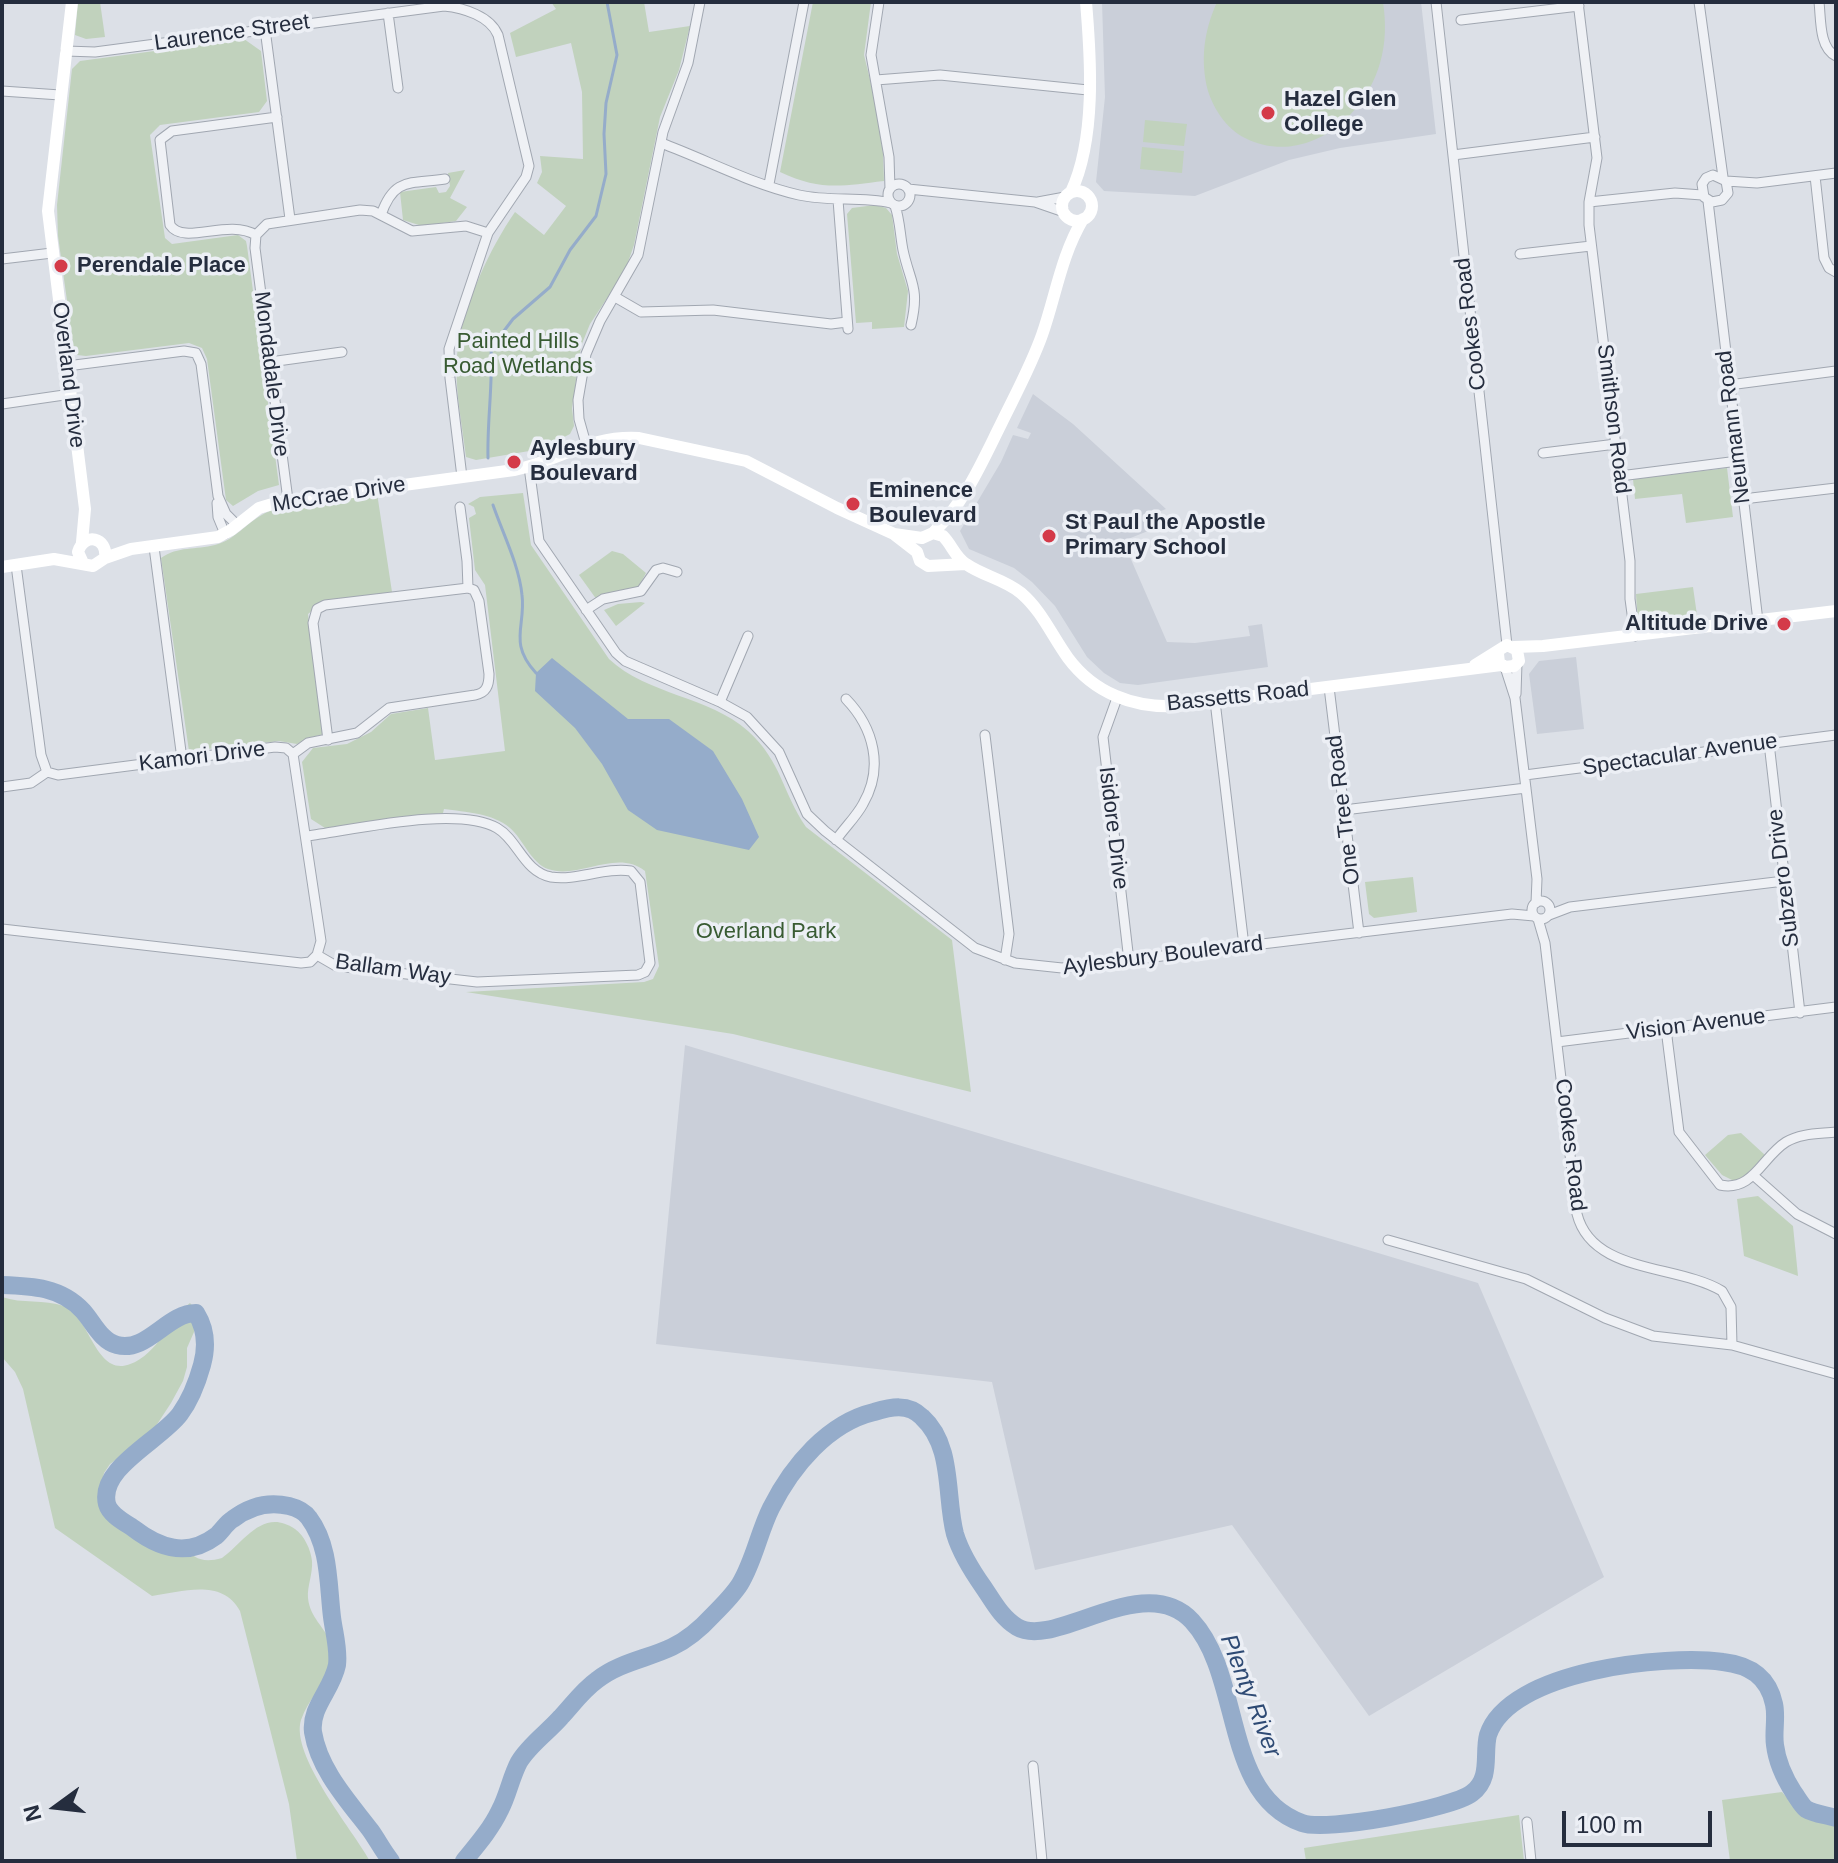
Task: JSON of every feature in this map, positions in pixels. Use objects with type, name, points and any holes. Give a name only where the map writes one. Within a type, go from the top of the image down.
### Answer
[{"type":"street","name":"Overland Drive","points":[[72,2],[49,192],[52,253],[85,509],[82,543]]},
{"type":"street","points":[[586,444],[579,419],[578,400],[586,354],[593,334],[638,255],[667,118],[688,63],[700,2]]},
{"type":"street","points":[[769,184],[804,2]]},
{"type":"street","points":[[879,2],[871,55],[889,157],[889,190],[914,286],[915,310],[911,325]]},
{"type":"street","points":[[917,552],[928,536],[953,514],[971,484],[1033,357],[1068,244],[1092,207],[1087,195],[1083,162],[1088,90],[1086,2]]},
{"type":"street","name":"Cookes Road","points":[[1436,2],[1509,658],[1577,1214],[1583,1233],[1605,1253],[1722,1291],[1731,1307],[1732,1345]]},
{"type":"street","points":[[1699,2],[1716,145],[1729,189],[1723,199]]},
{"type":"street","points":[[1819,2],[1824,40],[1833,54]]},
{"type":"street","points":[[1461,20],[1578,4]]},
{"type":"street","name":"Smithson Road","points":[[1578,4],[1595,137],[1596,168],[1589,202],[1591,246],[1630,561],[1630,599],[1635,636]]},
{"type":"street","name":"Laurence Street","points":[[66,51],[95,52],[452,7],[486,20],[495,28],[529,166],[526,177],[488,233],[449,349],[462,477]]},
{"type":"street","points":[[388,13],[398,88]]},
{"type":"street","points":[[265,29],[290,219]]},
{"type":"street","points":[[876,80],[940,75],[1088,90]]},
{"type":"street","points":[[2,91],[60,95]]},
{"type":"street","points":[[277,117],[172,131],[160,140],[170,225],[174,231],[186,234],[234,227],[256,235],[267,224],[360,210],[381,215],[412,231],[466,226],[488,233]]},
{"type":"street","points":[[1453,155],[1595,137]]},
{"type":"street","points":[[661,143],[798,195],[838,200],[867,198],[904,186],[933,193],[1035,202],[1075,220],[1083,219]]},
{"type":"street","points":[[1705,198],[1701,187],[1716,145]]},
{"type":"street","points":[[889,157],[904,186],[908,202],[902,233]]},
{"type":"street","points":[[1068,244],[1062,204],[1083,162]]},
{"type":"street","points":[[1675,193],[1706,178],[1757,183],[1836,173]]},
{"type":"street","points":[[1815,176],[1824,258],[1829,268],[1836,272]]},
{"type":"street","points":[[381,215],[396,187],[445,179]]},
{"type":"street","points":[[1589,202],[1675,193],[1723,199],[1757,183]]},
{"type":"street","points":[[1035,202],[1080,191],[1087,195]]},
{"type":"street","points":[[867,198],[893,204],[933,193]]},
{"type":"street","name":"Neumann Road","points":[[1705,198],[1712,233],[1758,621]]},
{"type":"street","name":"Neumann Road","points":[[1712,233],[1723,199]]},
{"type":"street","points":[[615,297],[641,312],[713,310],[848,326],[838,200]]},
{"type":"street","name":"Mondadale Drive","points":[[256,235],[255,248],[288,500]]},
{"type":"street","points":[[1520,254],[1591,246]]},
{"type":"street","points":[[2,259],[52,253]]},
{"type":"street","points":[[67,366],[173,352],[196,353],[201,364],[218,517],[225,534]]},
{"type":"street","points":[[270,362],[342,352]]},
{"type":"street","points":[[1729,385],[1836,371]]},
{"type":"street","points":[[2,404],[71,394]]},
{"type":"street","name":"Bassetts Road","points":[[462,477],[529,467],[586,444],[623,437],[639,438],[731,456],[763,468],[837,508],[894,534],[917,552],[924,564],[933,568],[966,564]]},
{"type":"street","points":[[1543,453],[1616,444]]},
{"type":"street","points":[[1620,476],[1738,461]]},
{"type":"street","name":"Aylesbury Boulevard","points":[[529,467],[539,541],[616,653],[625,661],[747,717],[770,740],[787,767],[807,814],[959,938],[1005,960],[1044,968],[1129,961],[1784,881]]},
{"type":"street","name":"McCrae Drive","points":[[105,558],[131,549],[225,534],[259,508],[288,500],[462,477]]},
{"type":"street","points":[[1743,499],[1836,488]]},
{"type":"street","points":[[218,496],[226,514],[237,525]]},
{"type":"street","name":"Kamori Drive","points":[[2,787],[31,783],[47,772],[58,775],[275,747],[286,748],[293,754],[308,743],[357,733],[389,708],[475,695],[487,688],[489,674],[479,601],[474,590],[468,588],[460,507]]},
{"type":"street","name":"Overland Drive","points":[[85,509],[101,542]]},
{"type":"street","points":[[942,565],[949,559],[953,514]]},
{"type":"street","name":"Bassetts Road","points":[[894,534],[928,536],[949,545],[966,564],[1020,593],[1041,615],[1076,667],[1095,685],[1117,698],[1138,704],[1163,706],[1329,687],[1469,668],[1543,646],[1836,611]]},
{"type":"street","points":[[2,567],[54,559],[98,565],[105,558],[106,550],[101,542],[91,538],[54,559]]},
{"type":"street","name":"McCrae Drive","points":[[101,542],[131,549]]},
{"type":"street","points":[[82,543],[78,552],[83,563]]},
{"type":"street","points":[[154,547],[182,759]]},
{"type":"street","points":[[16,565],[41,755],[47,772]]},
{"type":"street","points":[[586,610],[603,599],[641,591],[656,570],[663,568],[677,572]]},
{"type":"street","points":[[328,740],[313,623],[317,609],[325,605],[380,597],[468,588]]},
{"type":"street","points":[[720,702],[748,636]]},
{"type":"street","name":"One Tree Road","points":[[1329,687],[1359,933]]},
{"type":"street","name":"Isidore Drive","points":[[1117,698],[1103,737],[1129,961]]},
{"type":"street","points":[[836,840],[866,800],[875,767],[867,726],[846,699]]},
{"type":"street","points":[[1215,701],[1244,946]]},
{"type":"street","points":[[985,735],[1009,934],[1005,960]]},
{"type":"street","name":"Spectacular Avenue","points":[[1525,775],[1836,735]]},
{"type":"street","name":"Subzero Drive","points":[[1769,743],[1800,1013]]},
{"type":"street","points":[[293,754],[321,941],[317,955]]},
{"type":"street","points":[[1344,810],[1526,788]]},
{"type":"street","name":"Ballam Way","points":[[2,929],[301,963],[310,962],[317,955],[336,966],[477,982],[633,976],[645,972],[650,957],[642,897],[639,877],[631,871],[547,876],[534,869],[509,837],[495,827],[454,818],[307,836]]},
{"type":"street","name":"Vision Avenue","points":[[1557,1042],[1836,1007]]},
{"type":"street","points":[[1666,1029],[1677,1126],[1682,1139],[1716,1182],[1726,1187],[1746,1182],[1778,1147],[1792,1139],[1836,1132]]},
{"type":"street","points":[[1753,1175],[1797,1214],[1836,1234]]},
{"type":"street","points":[[1388,1240],[1526,1279],[1632,1330],[1653,1336],[1732,1345],[1836,1374]]},
{"type":"street","points":[[1033,1766],[1042,1861]]},
{"type":"street","points":[[1527,1822],[1531,1861]]},
{"type":"shaded area","name":"Hazel Glen College","points":[[1102,2],[1421,2],[1436,134],[1340,148],[1289,160],[1195,196],[1104,191],[1096,182],[1105,97]]},
{"type":"shaded area","name":"St Paul the Apostle Primary School","points":[[1033,394],[1073,424],[1166,509],[1148,516],[1153,529],[1123,541],[1167,642],[1195,643],[1250,636],[1248,626],[1262,624],[1268,667],[1138,685],[1120,683],[1087,657],[1055,606],[1032,582],[1014,568],[969,549],[960,531],[1001,462],[1013,435],[1028,439],[1031,433],[1017,428]]},
{"type":"shaded area","points":[[1576,657],[1584,729],[1537,734],[1529,674],[1539,661]]},
{"type":"shaded area","points":[[685,1045],[1478,1283],[1604,1577],[1369,1716],[1232,1525],[1035,1570],[992,1382],[656,1344]]},
{"type":"green space","points":[[78,2],[100,2],[105,37],[86,39],[75,35]]},
{"type":"green space","name":"Painted Hills Road Wetlands","points":[[551,2],[644,2],[649,32],[690,26],[679,70],[660,117],[634,245],[625,271],[590,324],[581,346],[572,408],[574,426],[570,434],[541,449],[476,460],[466,457],[457,374],[461,330],[472,295],[496,242],[515,212],[544,235],[566,206],[537,183],[542,172],[540,156],[583,159],[582,92],[571,43],[516,57],[510,33],[556,9]]},
{"type":"green space","points":[[813,2],[871,2],[864,55],[875,100],[884,181],[819,185],[780,172]]},
{"type":"green space","points":[[1217,2],[1383,2],[1385,32],[1382,55],[1372,84],[1346,119],[1309,142],[1288,147],[1245,138],[1227,124],[1208,91],[1204,68],[1205,46]]},
{"type":"green space","points":[[244,39],[261,51],[267,101],[259,112],[160,125],[150,135],[165,238],[172,244],[238,235],[246,241],[279,485],[258,491],[233,506],[226,500],[207,359],[202,348],[189,343],[86,356],[77,355],[74,351],[58,236],[57,205],[72,69],[80,61]]},
{"type":"green space","points":[[1145,120],[1187,124],[1184,146],[1143,142]]},
{"type":"green space","points":[[1142,147],[1184,151],[1182,173],[1140,169]]},
{"type":"green space","points":[[465,170],[450,198],[467,207],[456,221],[422,226],[403,220],[400,192],[436,187],[439,193],[446,192],[450,186],[448,173]]},
{"type":"green space","points":[[875,205],[886,208],[892,215],[897,254],[908,291],[904,327],[872,329],[872,322],[856,323],[847,214],[852,208]]},
{"type":"green space","points":[[1727,468],[1733,517],[1686,523],[1682,494],[1635,499],[1633,479]]},
{"type":"green space","points":[[377,493],[392,592],[324,601],[308,614],[324,734],[297,744],[279,741],[189,751],[161,558],[181,550],[223,542],[273,510]]},
{"type":"green space","name":"Overland Park","points":[[523,493],[531,545],[609,659],[641,681],[715,710],[748,731],[768,754],[806,827],[952,940],[971,1092],[733,1034],[466,992],[653,979],[659,966],[645,871],[622,863],[572,871],[548,869],[537,862],[515,833],[503,823],[470,812],[444,809],[443,813],[325,828],[311,819],[302,762],[313,748],[347,744],[371,732],[391,714],[428,708],[435,760],[505,751],[485,585],[475,570],[469,518],[476,514],[474,507],[468,504],[480,497]]},
{"type":"green space","points":[[612,551],[623,554],[646,573],[638,588],[597,600],[579,575]]},
{"type":"green space","points":[[1693,587],[1698,622],[1647,627],[1641,621],[1636,594]]},
{"type":"green space","points":[[645,603],[616,626],[604,610],[618,604]]},
{"type":"green space","points":[[1413,877],[1417,912],[1374,918],[1369,914],[1365,882]]},
{"type":"green space","points":[[1741,1133],[1765,1155],[1743,1178],[1734,1181],[1722,1175],[1705,1155],[1728,1135]]},
{"type":"green space","points":[[1758,1196],[1793,1226],[1798,1276],[1744,1256],[1737,1199]]},
{"type":"green space","points":[[2,1297],[64,1306],[82,1323],[104,1358],[114,1365],[125,1366],[148,1353],[190,1303],[201,1316],[187,1348],[183,1381],[171,1403],[150,1435],[110,1464],[104,1473],[101,1490],[103,1511],[123,1528],[155,1544],[183,1545],[195,1557],[205,1560],[222,1558],[264,1524],[284,1523],[301,1535],[312,1561],[309,1605],[330,1642],[333,1667],[304,1712],[300,1735],[313,1772],[370,1861],[297,1861],[289,1804],[240,1611],[232,1601],[223,1594],[200,1590],[152,1596],[55,1528],[23,1389],[15,1372],[2,1357]]},
{"type":"green space","points":[[1782,1792],[1801,1814],[1836,1823],[1836,1861],[1730,1861],[1722,1800]]},
{"type":"green space","points":[[1519,1815],[1524,1861],[1306,1861],[1304,1848]]},
{"type":"water","points":[[552,658],[628,719],[669,719],[713,751],[742,799],[759,837],[749,850],[657,830],[628,810],[602,764],[575,728],[535,691],[536,673]]},
{"type":"waterway","points":[[488,458],[491,348],[513,319],[550,287],[570,250],[596,216],[606,174],[606,103],[617,55],[607,2]]},
{"type":"waterway","points":[[493,505],[520,584],[523,606],[520,643],[536,673]]},
{"type":"waterway","name":"Plenty River","points":[[2,1285],[56,1292],[74,1303],[102,1335],[117,1345],[138,1343],[176,1319],[196,1313],[204,1332],[205,1352],[190,1397],[171,1424],[133,1455],[112,1478],[107,1491],[107,1504],[111,1512],[143,1535],[173,1548],[205,1543],[239,1515],[260,1506],[289,1506],[307,1516],[321,1541],[327,1566],[337,1653],[334,1674],[315,1714],[313,1732],[316,1746],[336,1785],[391,1861]]},
{"type":"waterway","name":"Plenty River","points":[[464,1861],[496,1817],[523,1756],[587,1688],[615,1669],[683,1641],[731,1596],[745,1575],[780,1492],[813,1448],[841,1426],[857,1418],[899,1407],[922,1417],[939,1442],[947,1472],[957,1541],[975,1575],[1007,1619],[1017,1627],[1033,1631],[1054,1628],[1126,1606],[1150,1603],[1172,1607],[1192,1621],[1208,1644],[1245,1761],[1258,1787],[1276,1809],[1302,1823],[1361,1822],[1415,1812],[1460,1799],[1472,1793],[1482,1780],[1488,1735],[1502,1713],[1526,1695],[1557,1681],[1592,1671],[1630,1664],[1698,1660],[1741,1666],[1762,1679],[1774,1704],[1776,1751],[1788,1782],[1806,1809],[1836,1818]]},
{"type":"place","name":"Hazel Glen College","points":[[1268,113]]},
{"type":"place","name":"Perendale Place","points":[[61,266]]},
{"type":"place","name":"Aylesbury Boulevard","points":[[514,462]]},
{"type":"place","name":"Eminence Boulevard","points":[[853,504]]},
{"type":"place","name":"St Paul the Apostle Primary School","points":[[1049,536]]},
{"type":"place","name":"Altitude Drive","points":[[1784,624]]}]
